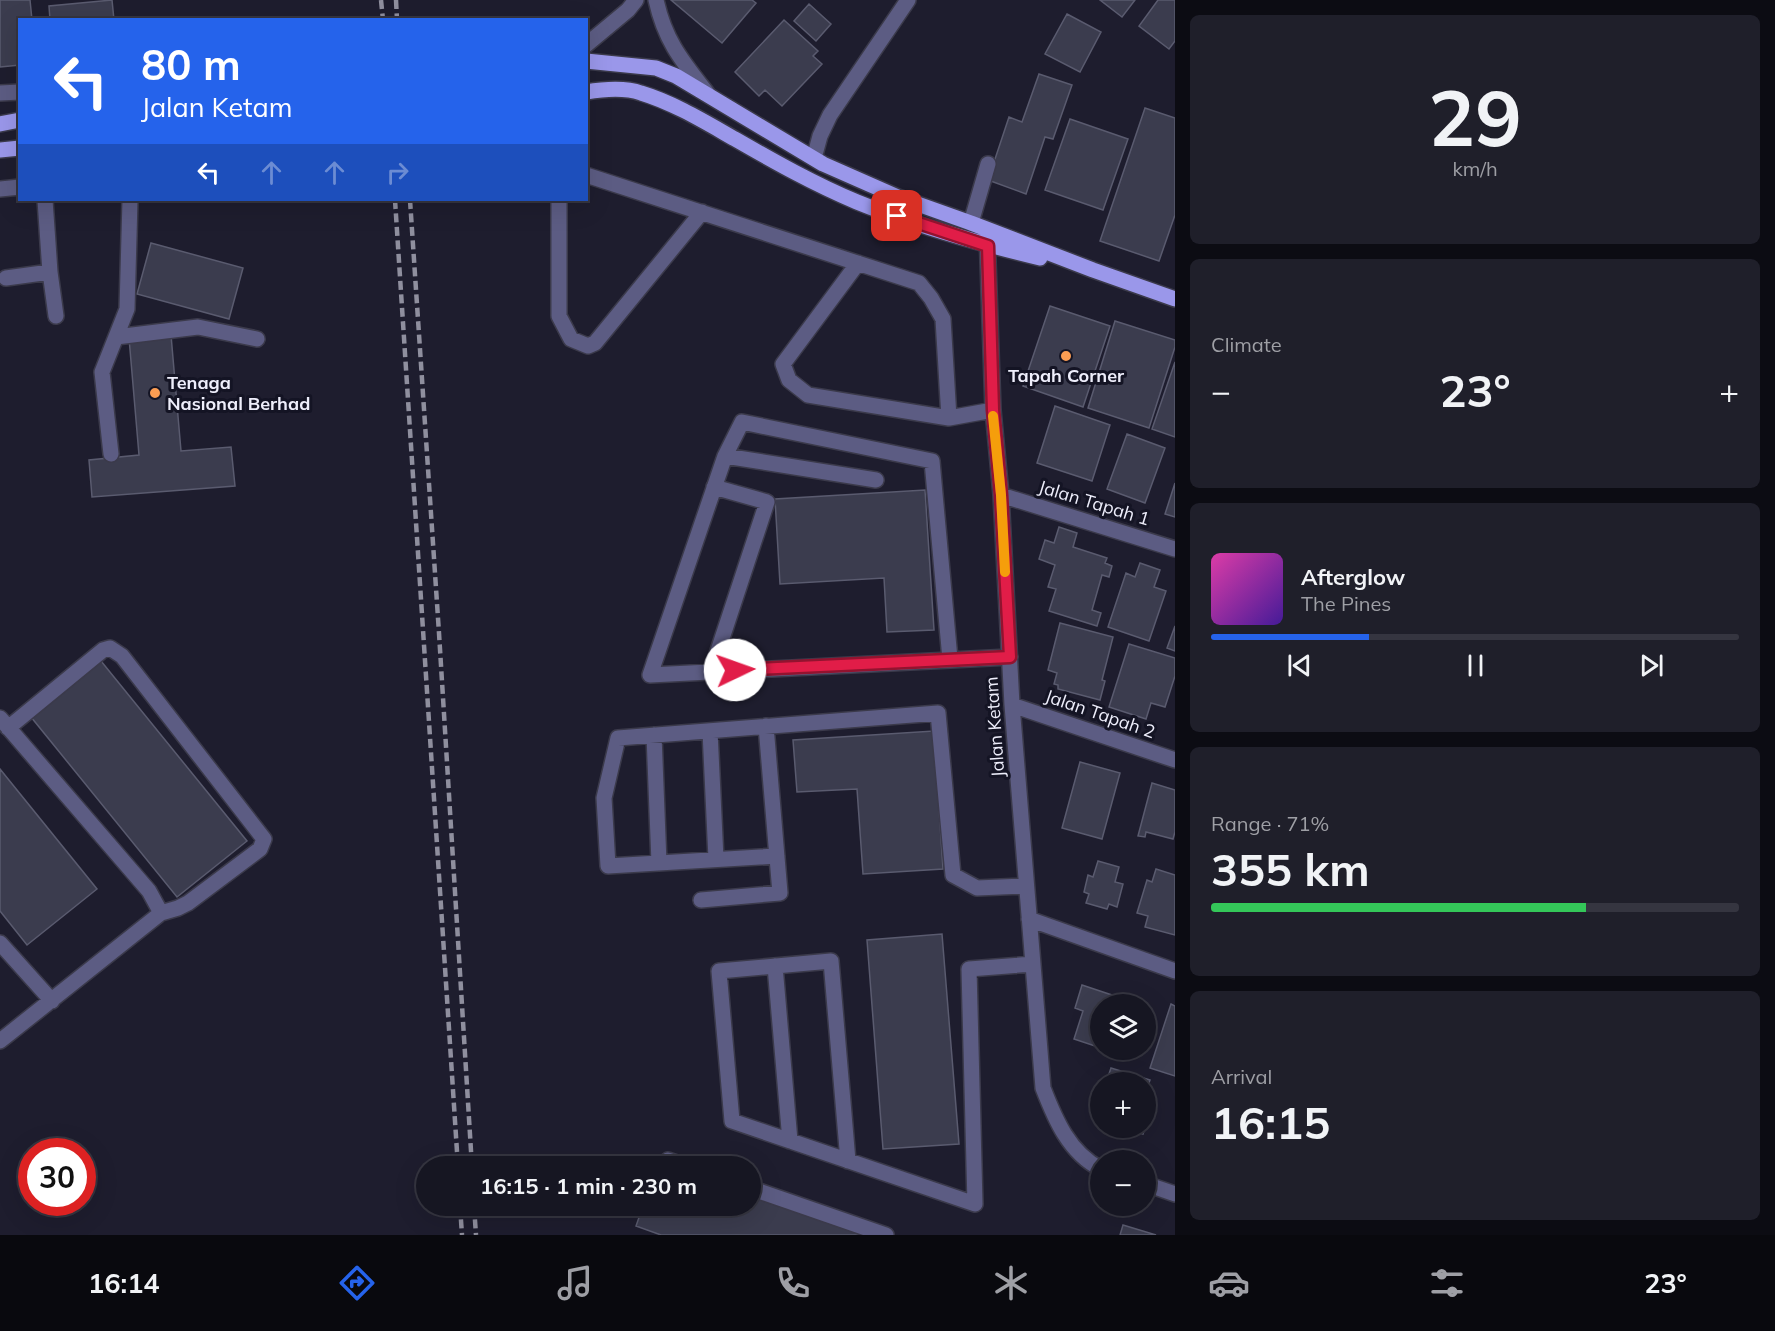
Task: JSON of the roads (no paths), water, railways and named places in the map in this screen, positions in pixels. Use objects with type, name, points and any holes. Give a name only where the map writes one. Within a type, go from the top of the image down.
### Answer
[{"type":"main road","points":[[588,61],[656,68],[676,76],[823,164],[898,197],[1175,299]]},
{"type":"main road","points":[[588,92],[605,89],[639,92],[667,102],[794,173],[857,202],[988,246],[1093,270]]},
{"type":"main road","points":[[0,124],[18,120]]},
{"type":"main road","points":[[0,150],[18,148]]},
{"type":"street","points":[[588,43],[636,0]]},
{"type":"street","points":[[656,0],[659,17],[673,50],[709,97]]},
{"type":"street","points":[[814,158],[820,136],[830,115],[908,0]]},
{"type":"street","points":[[0,93],[18,92]]},
{"type":"street","points":[[971,222],[988,164]]},
{"type":"street","points":[[588,176],[919,283],[943,319],[949,418]]},
{"type":"street","points":[[0,189],[18,187]]},
{"type":"street","points":[[45,201],[50,272],[56,316]]},
{"type":"street","points":[[111,454],[102,372],[127,309],[130,201]]},
{"type":"street","points":[[559,201],[559,316],[571,339],[588,346],[595,343],[702,212]]},
{"type":"street","name":"Jalan Ketam","points":[[987,229],[993,410],[1001,495],[1012,705],[1043,1088],[1055,1119],[1079,1154],[1090,1161]]},
{"type":"street","points":[[858,263],[783,364],[789,380],[808,395],[949,418],[993,410]]},
{"type":"street","points":[[6,278],[50,272]]},
{"type":"street","points":[[116,337],[198,327],[257,339]]},
{"type":"street","points":[[950,659],[932,461],[742,422],[725,456],[650,675],[1010,657]]},
{"type":"street","points":[[725,456],[876,480]]},
{"type":"street","points":[[711,672],[767,502],[714,487]]},
{"type":"street","name":"Jalan Tapah 1","points":[[1001,495],[1175,549]]},
{"type":"street","points":[[0,1041],[161,913],[188,903],[260,849],[264,839],[122,656],[110,648],[104,650],[4,723],[149,891],[161,913]]},
{"type":"street","name":"Jalan Tapah 2","points":[[1012,705],[1175,760]]},
{"type":"street","points":[[777,856],[608,866],[604,798],[618,738],[938,713],[953,875],[976,888],[1026,886]]},
{"type":"street","points":[[701,900],[780,893],[766,726]]},
{"type":"street","points":[[710,730],[716,859]]},
{"type":"street","points":[[654,735],[659,863]]},
{"type":"street","points":[[1029,919],[1175,970]]},
{"type":"street","points":[[0,943],[51,1001]]},
{"type":"street","points":[[848,1161],[831,961],[719,971],[732,1121],[848,1161],[975,1204],[969,969],[1033,964]]},
{"type":"street","points":[[775,966],[790,1141]]},
{"type":"street","points":[[1156,1187],[1175,1194]]},
{"type":"street","points":[[761,1192],[886,1235]]},
{"type":"railway","points":[[381,0],[383,18]]},
{"type":"railway","points":[[396,0],[397,18]]},
{"type":"railway","points":[[395,201],[457,1156]]},
{"type":"railway","points":[[410,201],[471,1156]]},
{"type":"railway","points":[[461,1216],[462,1235]]},
{"type":"railway","points":[[475,1216],[476,1235]]},
{"type":"place","name":"Tapah Corner","points":[[1066,356]]},
{"type":"place","name":"Tenaga Nasional Berhad","points":[[155,393]]}]
